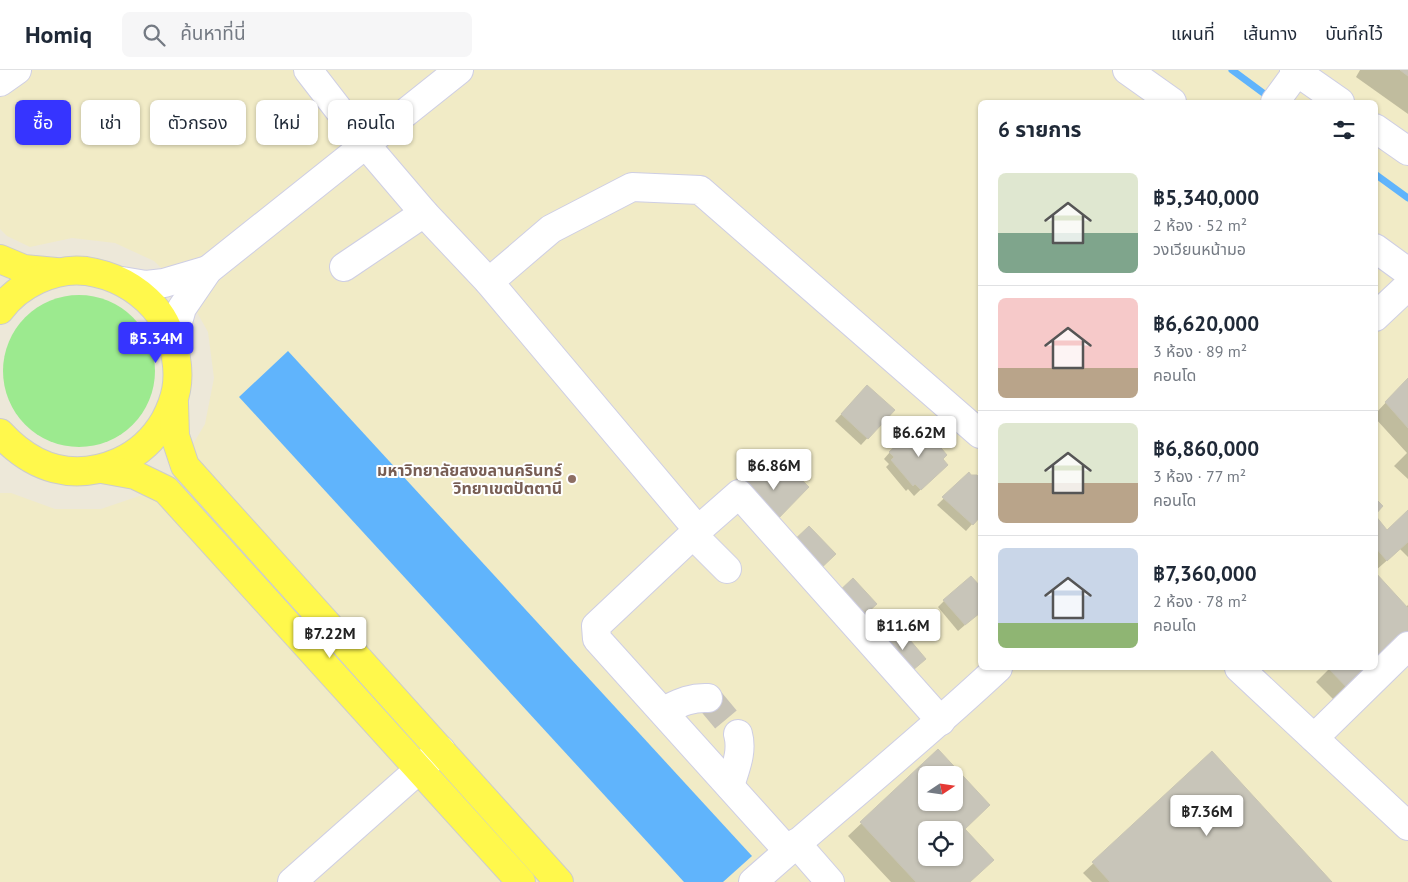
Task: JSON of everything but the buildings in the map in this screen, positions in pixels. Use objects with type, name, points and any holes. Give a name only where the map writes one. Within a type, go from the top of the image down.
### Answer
[{"type":"main road","points":[[0,259],[24,268],[59,273]]},
{"type":"main road","points":[[0,310],[19,290],[38,279],[59,273],[81,271],[102,274],[122,281],[144,296],[161,316],[174,340],[178,372],[174,403],[175,436],[185,466],[559,882]]},
{"type":"main road","points":[[0,433],[17,450],[36,462],[58,470],[80,472],[102,469],[133,456],[158,433],[174,403]]},
{"type":"main road","points":[[0,460],[36,462]]},
{"type":"main road","points":[[102,469],[135,474],[166,490],[521,882]]},
{"type":"lane","points":[[0,82],[17,70]]},
{"type":"lane","points":[[308,70],[331,100]]},
{"type":"lane","points":[[1127,70],[1169,100]]},
{"type":"lane","points":[[1278,99],[1296,71],[1337,100]]},
{"type":"lane","points":[[413,106],[452,73]]},
{"type":"lane","points":[[1378,130],[1408,151]]},
{"type":"lane","points":[[174,340],[182,308],[208,270],[366,145],[424,213],[490,282],[727,569]]},
{"type":"lane","points":[[490,282],[551,229],[632,187],[700,190],[976,422]]},
{"type":"lane","points":[[344,266],[424,213]]},
{"type":"lane","points":[[1378,250],[1408,272]]},
{"type":"lane","points":[[122,281],[146,285],[164,283],[208,270]]},
{"type":"lane","points":[[1378,314],[1408,286]]},
{"type":"lane","points":[[830,882],[730,786],[597,638],[596,626],[739,494],[940,721]]},
{"type":"lane","points":[[1314,738],[1408,646]]},
{"type":"lane","points":[[753,882],[940,721],[996,670]]},
{"type":"lane","points":[[1241,670],[1408,826]]},
{"type":"lane","points":[[663,711],[686,700],[697,697],[708,698]]},
{"type":"lane","points":[[730,786],[740,754],[738,734]]},
{"type":"lane","points":[[292,882],[442,750]]},
{"type":"shaded area","name":"มหาวิทยาลัยสงขลานครินทร์ วิทยาเขตปัตตานี","points":[[0,70],[1408,70],[1408,882],[0,882],[0,493],[11,493],[55,509],[101,509],[145,494],[181,464],[205,424],[214,378],[208,332],[185,291],[154,261],[115,243],[72,238],[30,247],[7,236],[0,229]]},
{"type":"green space","points":[[79,295],[108,301],[121,308],[132,318],[142,329],[149,342],[155,371],[149,400],[142,413],[132,424],[121,434],[108,441],[79,447],[50,441],[37,434],[26,424],[16,413],[9,400],[3,371],[9,342],[16,329],[26,318],[37,308],[50,301]]},
{"type":"water","points":[[288,351],[752,856],[723,882],[684,882],[239,397]]},
{"type":"waterway","points":[[1232,70],[1270,98]]},
{"type":"waterway","points":[[1378,176],[1408,198]]},
{"type":"tunnel","points":[[708,698],[738,734]]},
{"type":"place","name":"มหาวิทยาลัยสงขลานครินทร์ วิทยาเขตปัตตานี","points":[[572,479]]}]
